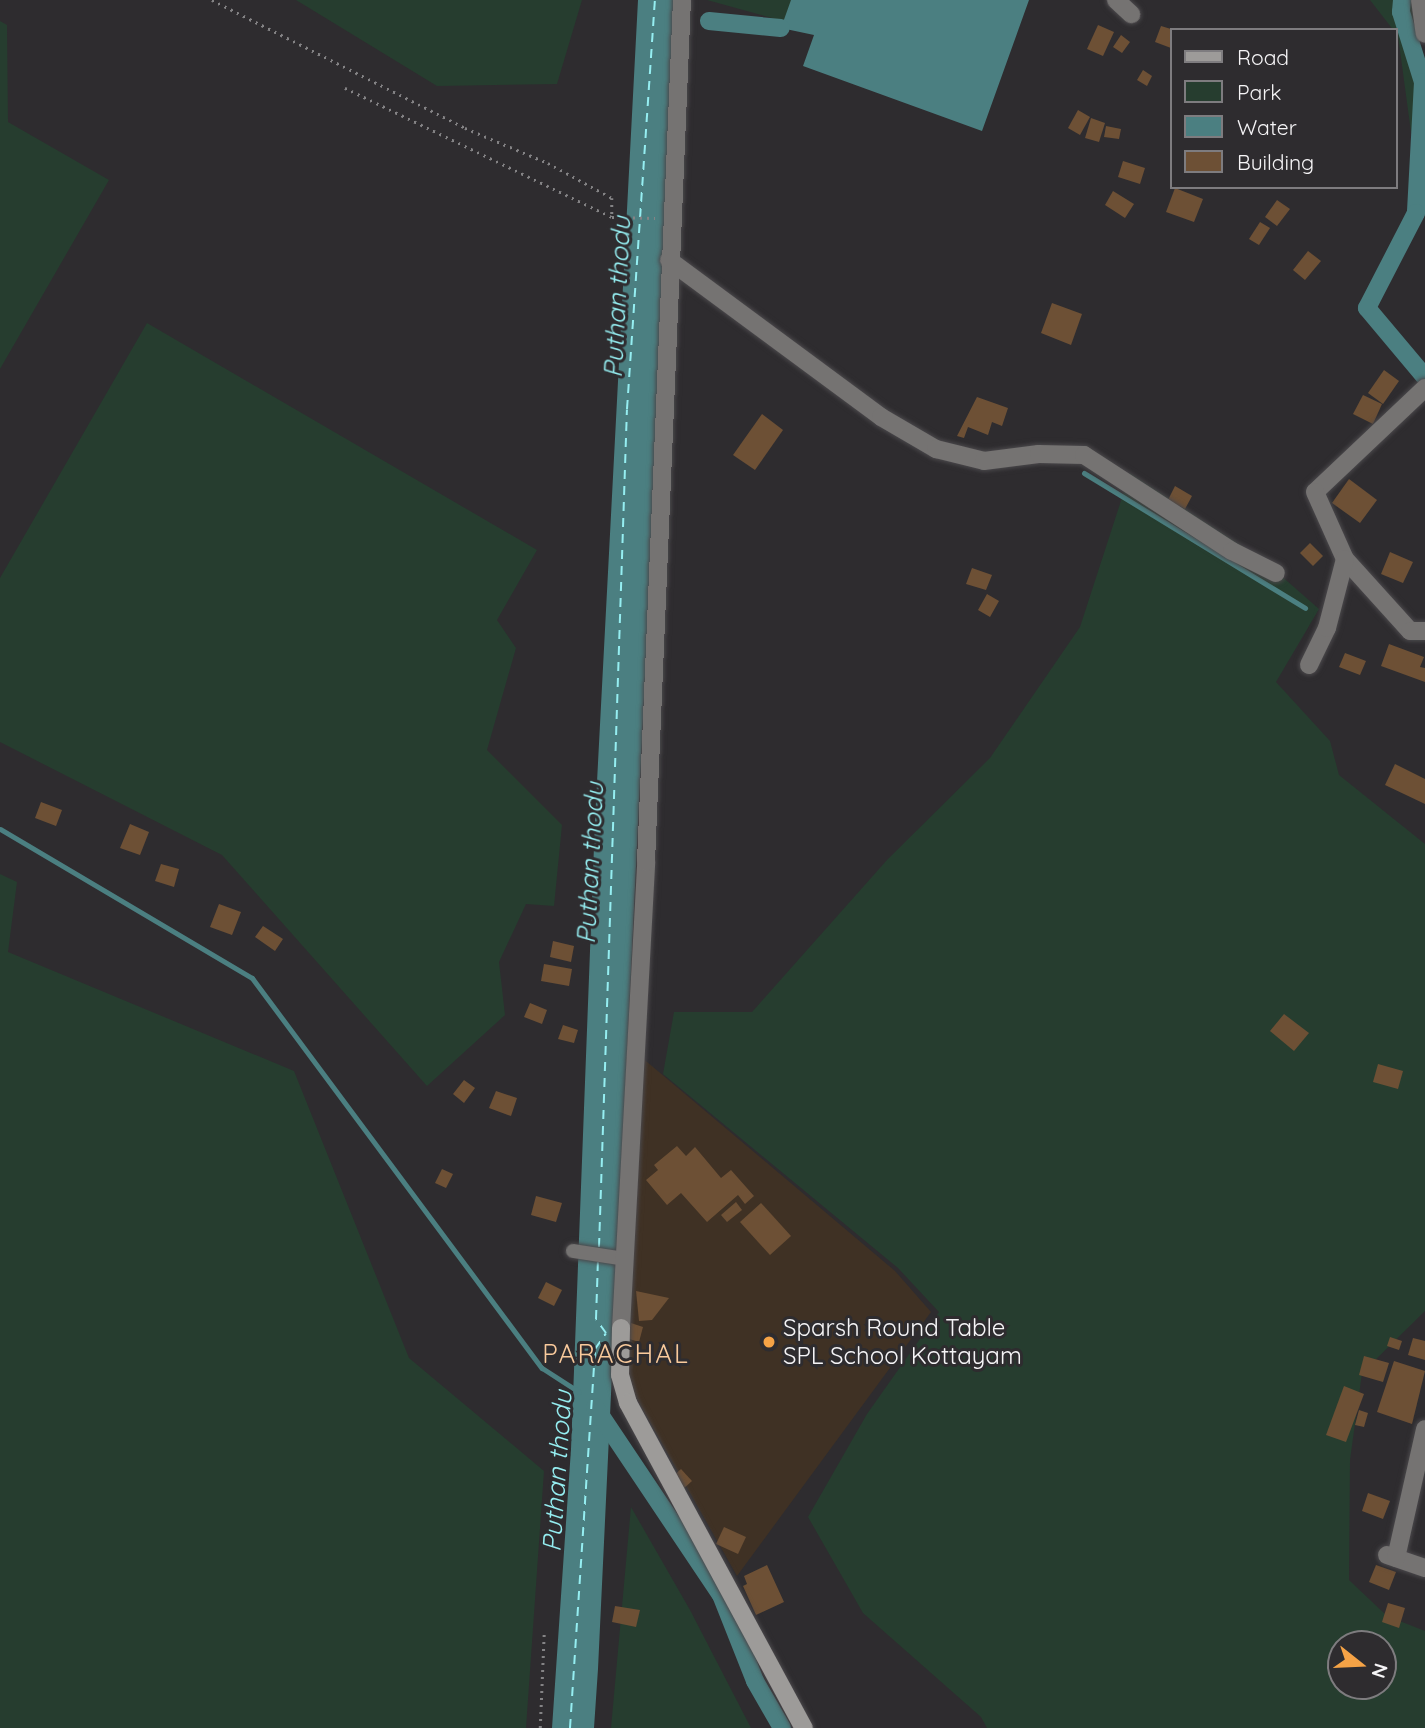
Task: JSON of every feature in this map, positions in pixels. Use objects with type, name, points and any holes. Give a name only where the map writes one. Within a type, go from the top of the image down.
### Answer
[{"type":"main road","points":[[621,1328],[620,1375],[628,1403],[804,1728]]},
{"type":"street","points":[[621,1328],[646,862],[669,260],[682,0]]},
{"type":"street","points":[[1116,0],[1131,14]]},
{"type":"street","points":[[1420,3],[1425,33]]},
{"type":"street","points":[[669,260],[881,417],[936,449],[984,461],[1039,454],[1084,455],[1232,551],[1276,573]]},
{"type":"street","points":[[1424,389],[1315,492],[1345,559],[1410,631],[1425,631]]},
{"type":"street","points":[[1309,666],[1327,628],[1345,559]]},
{"type":"street","points":[[573,1251],[625,1259]]},
{"type":"street","points":[[1425,1429],[1392,1556],[1425,1568]]},
{"type":"path","points":[[212,0],[464,128],[548,163],[612,198],[612,217]]},
{"type":"path","points":[[345,88],[612,217],[671,219]]},
{"type":"path","points":[[540,1728],[544,1633]]},
{"type":"shaded area","name":"Sparsh Round Table SPL School Kottayam","points":[[640,1056],[895,1271],[931,1312],[737,1576],[634,1394],[627,1373]]},
{"type":"green space","points":[[296,0],[582,0],[557,84],[437,86]]},
{"type":"green space","points":[[707,0],[886,0],[869,45]]},
{"type":"green space","points":[[1370,0],[1415,0],[1414,25],[1425,69],[1425,138],[1411,132],[1397,28],[1392,28]]},
{"type":"green space","points":[[0,21],[7,25],[8,122],[109,180],[0,369]]},
{"type":"green space","points":[[147,323],[537,550],[497,620],[516,648],[487,750],[562,825],[554,906],[526,904],[499,962],[505,1015],[427,1086],[222,855],[0,742],[0,578]]},
{"type":"green space","points":[[1130,473],[1262,559],[1319,609],[1276,682],[1330,741],[1339,775],[1425,844],[1425,1311],[1362,1373],[1350,1460],[1349,1580],[1387,1616],[1425,1631],[1425,1728],[987,1728],[981,1717],[863,1613],[808,1517],[867,1414],[939,1312],[898,1268],[663,1074],[674,1012],[752,1012],[887,860],[990,758],[1080,627]]},
{"type":"green space","points":[[0,874],[17,882],[8,952],[294,1071],[409,1358],[544,1471],[526,1728],[0,1728]]},
{"type":"green space","points":[[631,1507],[690,1610],[751,1728],[611,1728]]},
{"type":"water","points":[[638,0],[677,0],[598,1669],[594,1728],[552,1728],[571,1449],[595,820]]},
{"type":"water","points":[[791,0],[1029,0],[982,131],[803,66],[814,35],[781,28]]},
{"type":"building","points":[[1098,25],[1114,32],[1103,56],[1087,49]]},
{"type":"building","points":[[1161,26],[1170,29],[1170,48],[1155,42]]},
{"type":"building","points":[[1121,35],[1130,42],[1122,53],[1113,47]]},
{"type":"building","points":[[1143,70],[1152,76],[1147,86],[1137,80]]},
{"type":"building","points":[[1078,110],[1090,117],[1080,135],[1068,128]]},
{"type":"building","points":[[1091,118],[1105,123],[1099,142],[1085,138]]},
{"type":"building","points":[[1106,126],[1121,129],[1119,139],[1104,137]]},
{"type":"building","points":[[1123,161],[1145,168],[1140,184],[1118,177]]},
{"type":"building","points":[[1175,189],[1203,199],[1194,222],[1166,212]]},
{"type":"building","points":[[1113,191],[1134,204],[1125,218],[1105,205]]},
{"type":"building","points":[[1277,200],[1290,209],[1277,226],[1265,217]]},
{"type":"building","points":[[1260,222],[1270,228],[1259,245],[1249,239]]},
{"type":"building","points":[[1308,251],[1321,261],[1305,280],[1293,270]]},
{"type":"building","points":[[1052,303],[1082,314],[1071,345],[1041,333]]},
{"type":"building","points":[[1384,370],[1399,381],[1383,404],[1368,393]]},
{"type":"building","points":[[1363,395],[1382,404],[1373,424],[1353,414]]},
{"type":"building","points":[[977,397],[1008,408],[1002,426],[992,422],[988,435],[968,427],[964,438],[957,436]]},
{"type":"building","points":[[762,414],[783,430],[755,470],[733,455]]},
{"type":"building","points":[[1349,479],[1377,500],[1360,523],[1332,503]]},
{"type":"building","points":[[1175,486],[1192,496],[1185,509],[1168,500]]},
{"type":"building","points":[[1310,543],[1323,556],[1313,566],[1300,553]]},
{"type":"building","points":[[1390,552],[1413,562],[1403,583],[1381,574]]},
{"type":"building","points":[[972,568],[992,575],[986,590],[966,584]]},
{"type":"building","points":[[987,594],[999,601],[990,617],[978,610]]},
{"type":"building","points":[[1389,644],[1424,657],[1420,667],[1425,668],[1425,682],[1381,666]]},
{"type":"building","points":[[1345,653],[1366,661],[1360,675],[1339,667]]},
{"type":"building","points":[[1395,764],[1425,779],[1425,804],[1385,785]]},
{"type":"building","points":[[41,802],[62,810],[56,826],[35,818]]},
{"type":"building","points":[[130,824],[149,832],[140,855],[120,848]]},
{"type":"building","points":[[161,864],[179,869],[174,887],[155,881]]},
{"type":"building","points":[[219,904],[241,912],[232,935],[210,927]]},
{"type":"building","points":[[263,926],[283,939],[275,951],[255,937]]},
{"type":"building","points":[[553,941],[574,946],[571,962],[550,957]]},
{"type":"building","points":[[544,964],[572,969],[569,986],[541,981]]},
{"type":"building","points":[[530,1003],[547,1010],[542,1024],[524,1017]]},
{"type":"building","points":[[1284,1014],[1309,1033],[1294,1051],[1270,1031]]},
{"type":"building","points":[[563,1025],[578,1030],[574,1043],[558,1039]]},
{"type":"building","points":[[1378,1064],[1403,1071],[1398,1089],[1373,1082]]},
{"type":"building","points":[[464,1080],[475,1088],[464,1103],[453,1094]]},
{"type":"building","points":[[496,1091],[517,1098],[511,1116],[489,1108]]},
{"type":"building","points":[[677,1146],[686,1156],[695,1147],[721,1178],[731,1170],[754,1196],[745,1204],[738,1195],[707,1222],[681,1193],[667,1205],[646,1180],[658,1170],[654,1165]]},
{"type":"building","points":[[442,1169],[453,1174],[446,1188],[435,1183]]},
{"type":"building","points":[[536,1196],[562,1203],[556,1222],[531,1215]]},
{"type":"building","points":[[736,1202],[742,1210],[727,1222],[721,1215]]},
{"type":"building","points":[[761,1203],[791,1236],[770,1255],[740,1222]]},
{"type":"building","points":[[546,1282],[562,1290],[554,1306],[538,1298]]},
{"type":"building","points":[[636,1291],[669,1298],[652,1320],[639,1321]]},
{"type":"building","points":[[631,1323],[643,1327],[639,1342],[626,1338]]},
{"type":"building","points":[[1390,1337],[1402,1341],[1399,1350],[1387,1346]]},
{"type":"building","points":[[1413,1338],[1425,1341],[1425,1360],[1408,1355]]},
{"type":"building","points":[[1364,1356],[1389,1363],[1383,1382],[1359,1375]]},
{"type":"building","points":[[1394,1361],[1425,1371],[1412,1424],[1377,1412]]},
{"type":"building","points":[[1344,1386],[1364,1394],[1346,1442],[1326,1435]]},
{"type":"building","points":[[1359,1410],[1368,1413],[1364,1427],[1355,1425]]},
{"type":"building","points":[[681,1469],[692,1481],[682,1490],[671,1478]]},
{"type":"building","points":[[1368,1493],[1390,1501],[1383,1519],[1362,1511]]},
{"type":"building","points":[[724,1527],[746,1537],[738,1554],[716,1544]]},
{"type":"building","points":[[767,1565],[784,1602],[756,1615],[743,1586],[747,1584],[744,1576]]},
{"type":"building","points":[[1376,1565],[1396,1572],[1389,1590],[1369,1582]]},
{"type":"building","points":[[1388,1603],[1405,1608],[1399,1628],[1382,1622]]},
{"type":"building","points":[[615,1606],[640,1610],[636,1627],[612,1622]]},
{"type":"waterway","points":[[1402,0],[1401,12],[1423,82],[1416,213],[1367,308],[1425,377]]},
{"type":"waterway","points":[[709,21],[781,28]]},
{"type":"waterway","points":[[1084,473],[1305,608]]},
{"type":"waterway","name":"Puthan thodu","points":[[0,829],[252,978],[542,1368],[579,1392]]},
{"type":"waterway","points":[[595,1407],[721,1595],[755,1681],[782,1728]]},
{"type":"ferry route","points":[[599,1247],[627,409],[655,0]]},
{"type":"ferry route","points":[[570,1728],[595,1349],[606,1333],[596,1319],[598,1260]]},
{"type":"place","name":"Sparsh Round Table SPL School Kottayam","points":[[769,1342]]},
{"type":"district","name":"PARACHAL","points":[[616,1354]]}]
